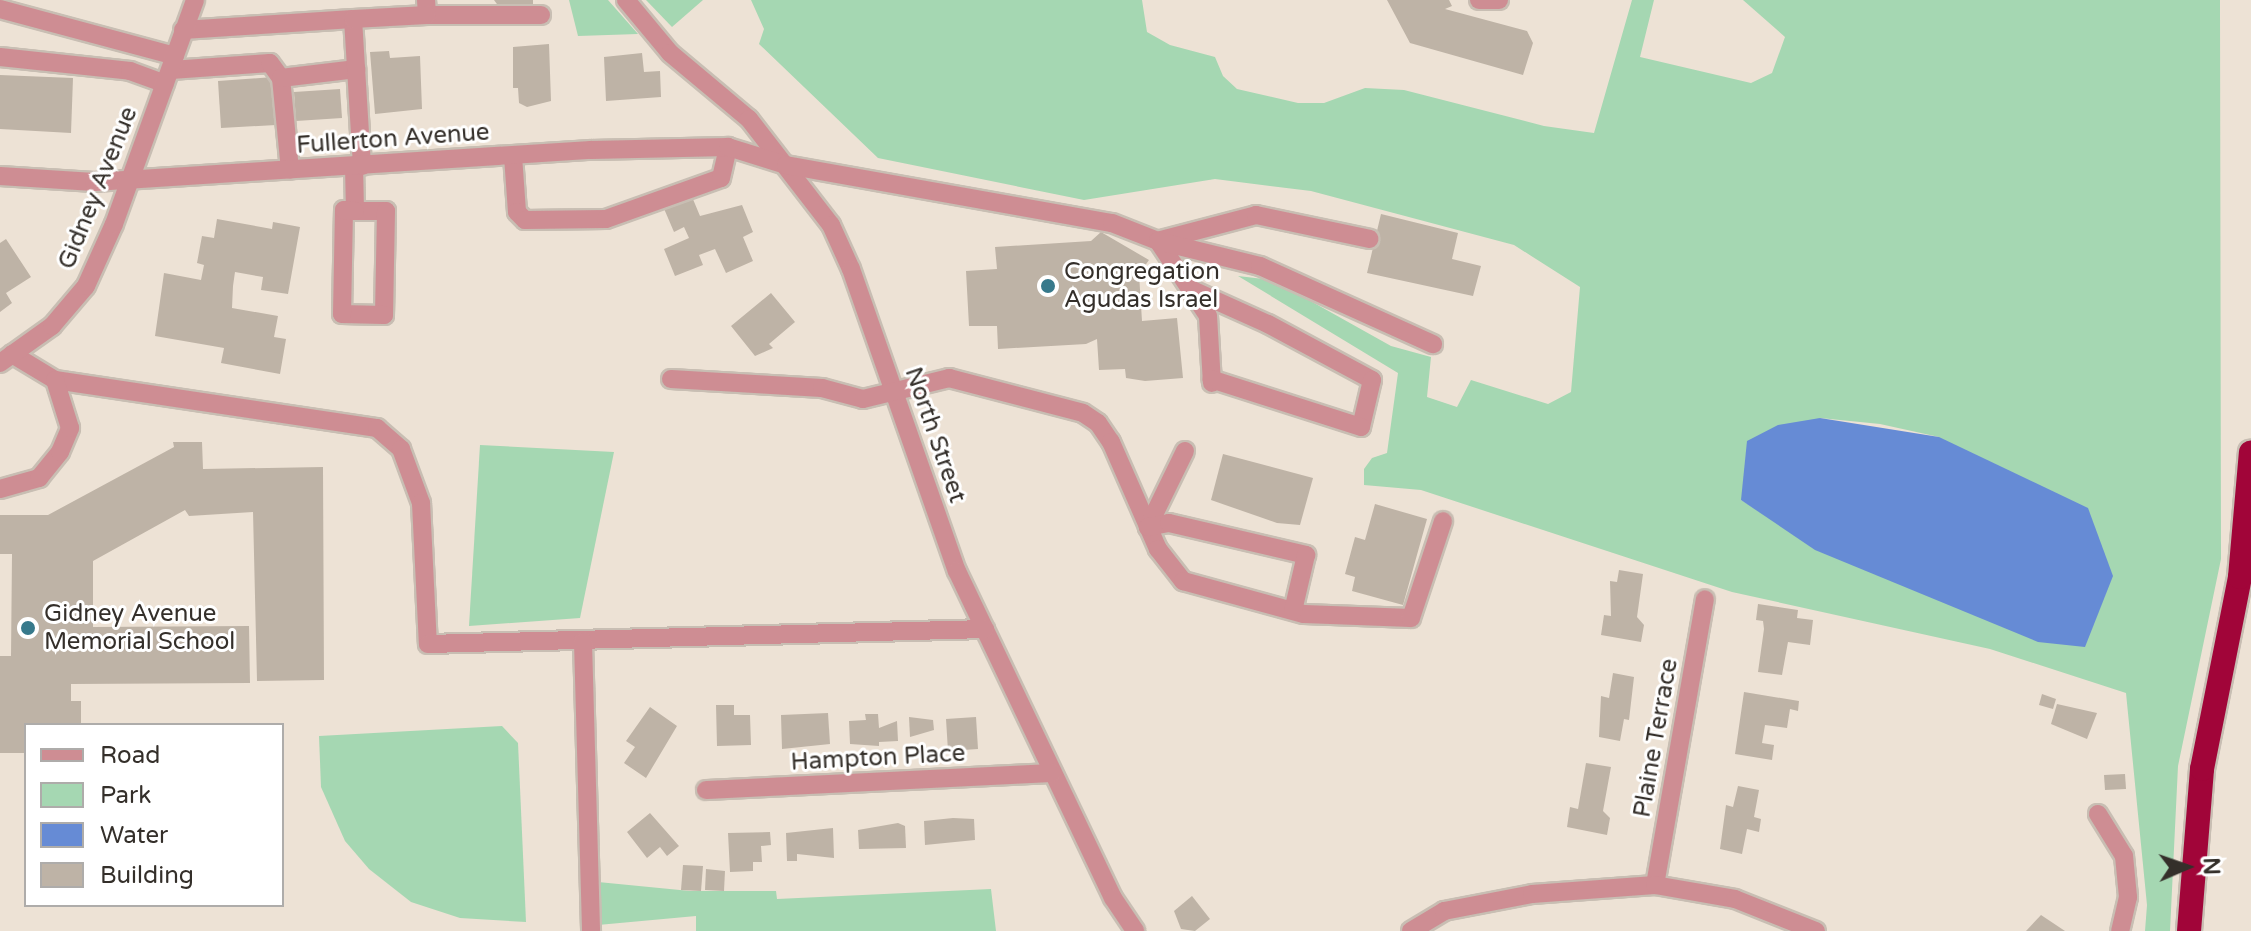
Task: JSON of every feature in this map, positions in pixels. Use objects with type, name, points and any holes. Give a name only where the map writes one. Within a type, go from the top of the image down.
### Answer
[{"type":"highway","points":[[2189,931],[2199,793],[2240,577],[2251,452]]},
{"type":"street","name":"Gidney Avenue","points":[[6,359],[52,326],[86,286],[130,179],[195,0]]},
{"type":"street","name":"North Street","points":[[626,0],[670,53],[749,119],[836,236],[895,392],[957,571],[1113,898],[1135,931]]},
{"type":"street","points":[[1479,0],[1499,0]]},
{"type":"street","points":[[183,30],[353,19],[426,8],[541,15]]},
{"type":"street","points":[[0,9],[170,70]]},
{"type":"street","points":[[353,19],[358,166],[355,211]]},
{"type":"street","points":[[0,57],[130,71],[270,63],[281,78],[290,170]]},
{"type":"street","points":[[281,78],[356,69]]},
{"type":"street","points":[[513,156],[517,212],[525,220],[606,219],[721,178],[728,147]]},
{"type":"street","name":"Fullerton Avenue","points":[[0,176],[130,179],[513,156],[728,147],[786,165],[1112,223],[1158,241],[1260,266],[1433,344]]},
{"type":"street","points":[[344,210],[355,211],[386,211],[384,315],[342,314],[344,210]]},
{"type":"street","points":[[1190,289],[1372,380],[1361,427],[1211,381],[1208,316],[1190,289],[1158,241],[1256,215],[1370,239]]},
{"type":"street","points":[[6,359],[55,380],[377,428],[401,449],[421,503],[428,644],[985,629]]},
{"type":"street","points":[[671,379],[822,388],[863,399],[949,378],[1083,413],[1098,423],[1111,442],[1168,566],[1183,581],[1293,611],[1411,618],[1443,521]]},
{"type":"street","points":[[0,489],[39,478],[60,452],[70,428],[55,380]]},
{"type":"street","points":[[1148,527],[1185,451]]},
{"type":"street","points":[[1148,527],[1169,523],[1306,555],[1293,611]]},
{"type":"street","name":"Plaine Terrace","points":[[1655,885],[1705,599]]},
{"type":"street","points":[[583,642],[591,931]]},
{"type":"street","name":"Hampton Place","points":[[706,790],[1053,773]]},
{"type":"street","points":[[2098,814],[2124,856],[2128,897],[2120,931]]},
{"type":"street","points":[[1411,931],[1444,911],[1488,903],[1655,885],[1735,899],[1816,931]]},
{"type":"green space","points":[[569,0],[608,0],[638,34],[578,36]]},
{"type":"green space","points":[[646,0],[703,0],[672,27]]},
{"type":"green space","points":[[751,0],[1142,0],[1147,32],[1170,45],[1215,57],[1223,76],[1237,89],[1298,103],[1324,103],[1365,88],[1404,90],[1544,126],[1594,133],[1632,0],[1654,0],[1640,57],[1751,83],[1772,73],[1785,37],[1743,0],[2220,0],[2221,559],[2178,766],[2170,931],[2145,931],[2147,905],[2126,693],[1990,649],[1732,592],[1421,490],[1364,485],[1364,469],[1372,458],[1387,453],[1398,373],[1238,276],[1273,280],[1391,346],[1431,357],[1427,397],[1457,407],[1471,380],[1548,404],[1571,392],[1580,287],[1514,245],[1311,191],[1215,179],[1084,200],[878,158],[759,44],[764,29]],"holes":[[[1820,418],[1880,424],[1939,437],[1770,517],[1741,500]]]},
{"type":"green space","points":[[480,445],[614,452],[580,618],[469,626]]},
{"type":"green space","points":[[502,726],[518,743],[526,922],[460,918],[411,902],[369,869],[345,841],[321,787],[319,736]]},
{"type":"green space","points":[[598,882],[690,891],[776,891],[777,899],[991,889],[996,931],[696,931],[696,916],[598,925]]},
{"type":"water","points":[[1820,418],[1939,437],[2088,508],[2113,576],[2085,647],[2038,642],[1815,550],[1741,500],[1747,441],[1778,425]]},
{"type":"building","points":[[494,0],[533,0],[533,8],[502,11]]},
{"type":"building","points":[[1387,0],[1449,0],[1452,6],[1445,9],[1527,31],[1533,43],[1523,75],[1410,43]]},
{"type":"building","points":[[549,44],[551,101],[527,107],[519,103],[518,88],[513,88],[513,47]]},
{"type":"building","points":[[389,51],[390,58],[420,56],[422,109],[375,114],[370,52]]},
{"type":"building","points":[[642,53],[644,72],[660,71],[661,97],[606,101],[604,57]]},
{"type":"building","points":[[0,75],[73,78],[71,133],[0,129]]},
{"type":"building","points":[[273,77],[276,125],[221,128],[218,81]]},
{"type":"building","points":[[340,89],[342,118],[296,121],[294,92]]},
{"type":"building","points":[[690,192],[700,216],[742,205],[753,232],[743,237],[753,261],[726,273],[715,249],[699,255],[703,265],[675,276],[664,249],[689,238],[684,227],[674,232],[662,204]]},
{"type":"building","points":[[1381,214],[1458,233],[1452,259],[1481,266],[1473,296],[1367,273]]},
{"type":"building","points":[[217,219],[272,229],[273,222],[300,227],[288,294],[261,290],[263,277],[235,272],[233,286],[232,308],[278,316],[274,337],[286,339],[280,374],[221,363],[224,348],[155,336],[164,273],[201,280],[204,265],[197,263],[202,236],[214,238]]},
{"type":"building","points":[[1101,232],[1149,260],[1139,274],[1142,321],[1177,318],[1183,378],[1145,381],[1126,378],[1125,369],[1099,370],[1097,339],[1086,344],[998,349],[997,326],[969,326],[966,271],[997,269],[995,247],[1091,241]]},
{"type":"building","points":[[6,239],[31,277],[6,293],[12,303],[0,312],[0,243]]},
{"type":"building","points":[[771,293],[795,322],[769,344],[773,348],[755,356],[731,326]]},
{"type":"building","points":[[173,442],[202,442],[203,469],[323,467],[324,680],[257,681],[253,512],[189,516],[185,510],[93,561],[93,627],[249,626],[250,683],[71,684],[71,701],[81,701],[81,723],[24,723],[24,753],[0,753],[0,656],[11,656],[12,554],[0,554],[0,515],[48,515],[174,447]]},
{"type":"building","points":[[1223,454],[1313,478],[1300,525],[1277,523],[1211,500]]},
{"type":"building","points":[[1375,504],[1427,519],[1403,605],[1352,591],[1355,577],[1345,574],[1355,537],[1365,540]]},
{"type":"building","points":[[1619,570],[1643,574],[1637,617],[1644,625],[1641,642],[1601,635],[1604,615],[1611,616],[1610,581],[1617,582]]},
{"type":"building","points":[[1758,604],[1798,610],[1797,618],[1813,620],[1810,645],[1788,642],[1782,675],[1758,672],[1764,629],[1763,621],[1756,620]]},
{"type":"building","points":[[1613,673],[1634,677],[1629,720],[1624,719],[1620,741],[1599,737],[1601,696],[1609,698]]},
{"type":"building","points":[[1744,692],[1799,701],[1798,711],[1790,709],[1787,728],[1765,725],[1762,743],[1774,745],[1772,760],[1735,754]]},
{"type":"building","points":[[2042,694],[2056,699],[2053,709],[2039,705]]},
{"type":"building","points":[[2057,704],[2097,713],[2087,739],[2051,724]]},
{"type":"building","points":[[716,705],[734,705],[734,715],[750,715],[751,745],[717,746]]},
{"type":"building","points":[[650,707],[677,726],[646,778],[624,763],[635,747],[626,741]]},
{"type":"building","points":[[828,713],[830,744],[782,749],[781,715]]},
{"type":"building","points":[[865,714],[878,714],[879,728],[897,721],[898,741],[879,742],[879,746],[850,744],[849,721],[866,720]]},
{"type":"building","points":[[909,717],[933,720],[934,730],[910,737]]},
{"type":"building","points":[[976,717],[978,749],[948,751],[946,719]]},
{"type":"building","points":[[1586,763],[1611,767],[1603,811],[1610,818],[1607,835],[1567,827],[1570,807],[1578,809]]},
{"type":"building","points":[[2125,774],[2126,789],[2105,790],[2104,775]]},
{"type":"building","points":[[1738,786],[1759,790],[1754,817],[1761,819],[1759,832],[1747,829],[1742,854],[1720,849],[1726,805],[1733,807]]},
{"type":"building","points":[[650,813],[679,846],[667,856],[660,847],[647,858],[627,832]]},
{"type":"building","points":[[974,819],[975,840],[925,845],[924,821]]},
{"type":"building","points":[[898,823],[905,826],[906,848],[859,849],[858,830]]},
{"type":"building","points":[[833,828],[834,858],[797,854],[797,861],[787,861],[786,833]]},
{"type":"building","points":[[770,832],[771,845],[761,846],[762,862],[753,862],[753,871],[730,872],[728,833]]},
{"type":"building","points":[[683,865],[703,866],[701,891],[681,890]]},
{"type":"building","points":[[706,869],[725,871],[724,891],[705,890]]},
{"type":"building","points":[[1192,896],[1210,919],[1195,931],[1181,929],[1174,911]]},
{"type":"building","points":[[2041,915],[2065,931],[2026,931]]},
{"type":"place","name":"Congregation Agudas Israel","points":[[1048,286]]},
{"type":"place","name":"Gidney Avenue Memorial School","points":[[28,628]]}]
